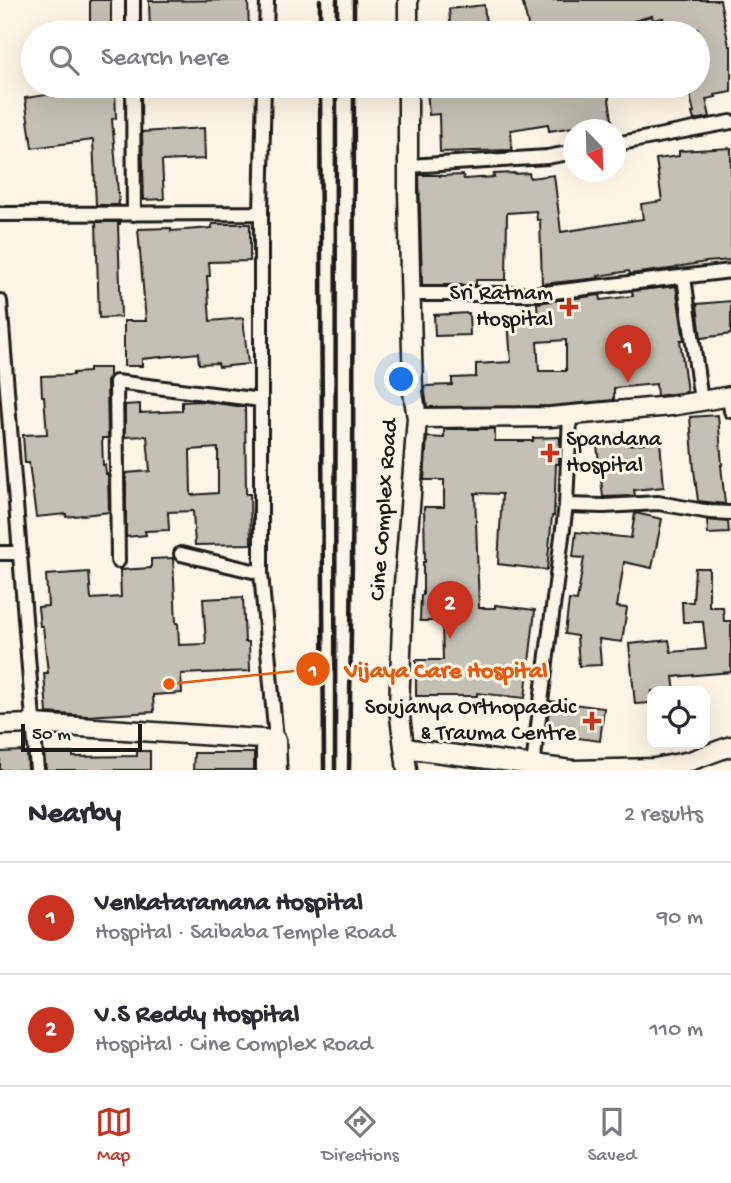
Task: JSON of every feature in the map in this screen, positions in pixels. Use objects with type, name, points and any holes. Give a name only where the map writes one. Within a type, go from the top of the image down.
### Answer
[{"type":"main road","points":[[408,0],[408,21]]},
{"type":"main road","name":"Cine Complex Road","points":[[407,770],[399,709],[403,608],[417,418],[413,392],[408,98]]},
{"type":"main road","points":[[417,418],[550,417],[701,401],[730,401]]},
{"type":"main road","points":[[0,725],[34,724],[269,739],[277,770]]},
{"type":"main road","points":[[404,748],[477,764],[533,765],[573,770],[692,766],[731,746]]},
{"type":"street","points":[[133,0],[133,21]]},
{"type":"street","points":[[266,21],[267,0]]},
{"type":"street","points":[[134,98],[134,214]]},
{"type":"street","points":[[263,770],[269,739],[261,573],[264,98]]},
{"type":"street","points":[[626,142],[731,122]]},
{"type":"street","points":[[409,166],[563,154]]},
{"type":"street","points":[[0,215],[261,213]]},
{"type":"street","points":[[411,294],[536,294],[731,271]]},
{"type":"street","points":[[684,277],[701,401]]},
{"type":"street","points":[[0,301],[4,392],[37,770]]},
{"type":"street","points":[[118,561],[116,382],[261,400]]},
{"type":"street","points":[[533,765],[566,505],[570,415]]},
{"type":"street","points":[[566,505],[658,503],[731,513]]},
{"type":"street","points":[[0,553],[20,553]]},
{"type":"street","points":[[181,554],[261,573]]},
{"type":"building","points":[[90,0],[111,0],[111,21],[90,21]]},
{"type":"building","points":[[248,0],[249,21],[150,21],[149,1]]},
{"type":"building","points":[[522,0],[720,0],[731,46],[731,92],[715,95],[716,97],[706,99],[710,117],[694,120],[691,98],[710,98],[710,21],[664,21],[663,18],[653,20],[652,16],[633,21],[527,21]]},
{"type":"building","points":[[484,5],[486,21],[450,21],[449,9]]},
{"type":"building","points":[[25,98],[115,98],[116,118],[112,119],[119,205],[96,205],[93,140],[32,148]]},
{"type":"building","points":[[428,98],[609,98],[612,119],[563,119],[563,129],[549,131],[548,124],[511,130],[512,150],[440,152],[439,114],[429,115]]},
{"type":"building","points":[[204,128],[205,159],[162,161],[164,199],[144,200],[142,132]]},
{"type":"building","points":[[731,148],[731,260],[542,284],[540,220],[537,220],[536,211],[507,213],[506,280],[476,280],[476,285],[422,285],[419,175],[463,175],[464,179],[514,173],[529,173],[530,178],[554,175],[561,232],[643,219],[641,204],[662,201],[656,159],[679,156],[679,151]]},
{"type":"building","points":[[96,222],[120,222],[121,317],[99,318]]},
{"type":"building","points":[[212,224],[250,224],[250,261],[209,262],[210,276],[207,276],[210,321],[243,318],[248,364],[219,367],[218,363],[199,364],[198,353],[142,359],[142,366],[124,366],[124,321],[146,321],[138,229],[171,228],[171,231],[212,228]]},
{"type":"building","points":[[676,286],[684,340],[680,340],[687,392],[657,396],[656,384],[614,388],[614,400],[549,406],[427,407],[424,386],[452,385],[452,378],[476,377],[476,364],[511,362],[508,320],[538,318],[537,303],[600,295],[601,300],[633,296],[632,291]],"holes":[[[566,340],[566,371],[539,371],[537,342]]]},
{"type":"building","points":[[731,301],[731,334],[701,338],[697,304]]},
{"type":"building","points":[[469,313],[470,335],[435,336],[434,315]]},
{"type":"building","points":[[89,368],[109,368],[108,438],[102,438],[103,465],[108,474],[109,512],[36,517],[29,463],[25,463],[23,435],[47,434],[41,376],[73,375],[89,372]]},
{"type":"building","points":[[200,401],[245,407],[246,494],[250,494],[251,544],[195,545],[193,511],[168,512],[169,530],[145,531],[146,535],[126,537],[126,473],[150,471],[147,436],[125,437],[125,405],[140,404],[140,413],[182,411],[182,402]],"holes":[[[218,448],[218,493],[191,495],[190,450]]]},
{"type":"building","points":[[718,415],[725,504],[698,501],[694,470],[690,417]]},
{"type":"building","points":[[444,429],[495,429],[495,441],[533,441],[533,438],[560,437],[547,570],[498,564],[502,494],[475,493],[479,608],[495,608],[495,605],[535,610],[525,698],[477,693],[477,696],[416,696],[416,660],[443,660],[442,621],[420,621],[425,562],[424,507],[444,507],[444,480],[424,480],[427,437],[444,438]]},
{"type":"building","points":[[628,441],[628,445],[660,441],[664,487],[634,490],[635,496],[603,497],[597,445]]},
{"type":"building","points":[[635,513],[662,519],[652,568],[624,562],[617,607],[627,608],[622,642],[599,639],[601,665],[579,666],[577,636],[565,634],[569,600],[577,601],[584,558],[573,557],[576,532],[631,538]]},
{"type":"building","points":[[707,520],[728,522],[729,533],[708,534]]},
{"type":"building","points":[[173,558],[179,645],[206,644],[203,599],[243,597],[245,642],[249,642],[250,671],[181,674],[182,693],[153,695],[154,712],[87,716],[47,713],[44,673],[48,673],[38,607],[48,606],[46,575],[89,572],[91,599],[121,597],[120,570],[151,568],[151,559]]},
{"type":"building","points":[[695,568],[709,568],[709,607],[723,607],[724,621],[731,621],[731,672],[673,677],[674,686],[647,686],[647,703],[635,704],[629,644],[669,640],[671,652],[706,649],[703,622],[683,622],[682,602],[693,602]]},
{"type":"building","points":[[550,701],[604,708],[600,741],[546,734]]},
{"type":"building","points":[[137,751],[150,751],[150,770],[46,770],[44,753],[73,753],[73,757],[137,756]]},
{"type":"building","points":[[0,752],[27,753],[28,770],[0,770]]},
{"type":"building","points":[[194,753],[254,753],[254,770],[193,770]]},
{"type":"railway","points":[[320,0],[320,21]]},
{"type":"railway","points":[[337,0],[337,21]]},
{"type":"railway","points":[[354,0],[354,21]]},
{"type":"railway","points":[[320,98],[324,770]]},
{"type":"railway","points":[[335,770],[336,98]]},
{"type":"railway","points":[[349,770],[354,98]]},
{"type":"place","name":"Sri Ratnam Hospital","points":[[569,307]]},
{"type":"place","name":"Venkataramana Hospital","points":[[628,383]]},
{"type":"place","name":"Spandana Hospital","points":[[550,453]]},
{"type":"place","name":"V.S Reddy Hospital","points":[[450,639]]},
{"type":"place","name":"Vijaya Care Hospital","points":[[169,684]]},
{"type":"place","name":"Soujanya Orthopaedic & Trauma Centre","points":[[592,721]]}]
